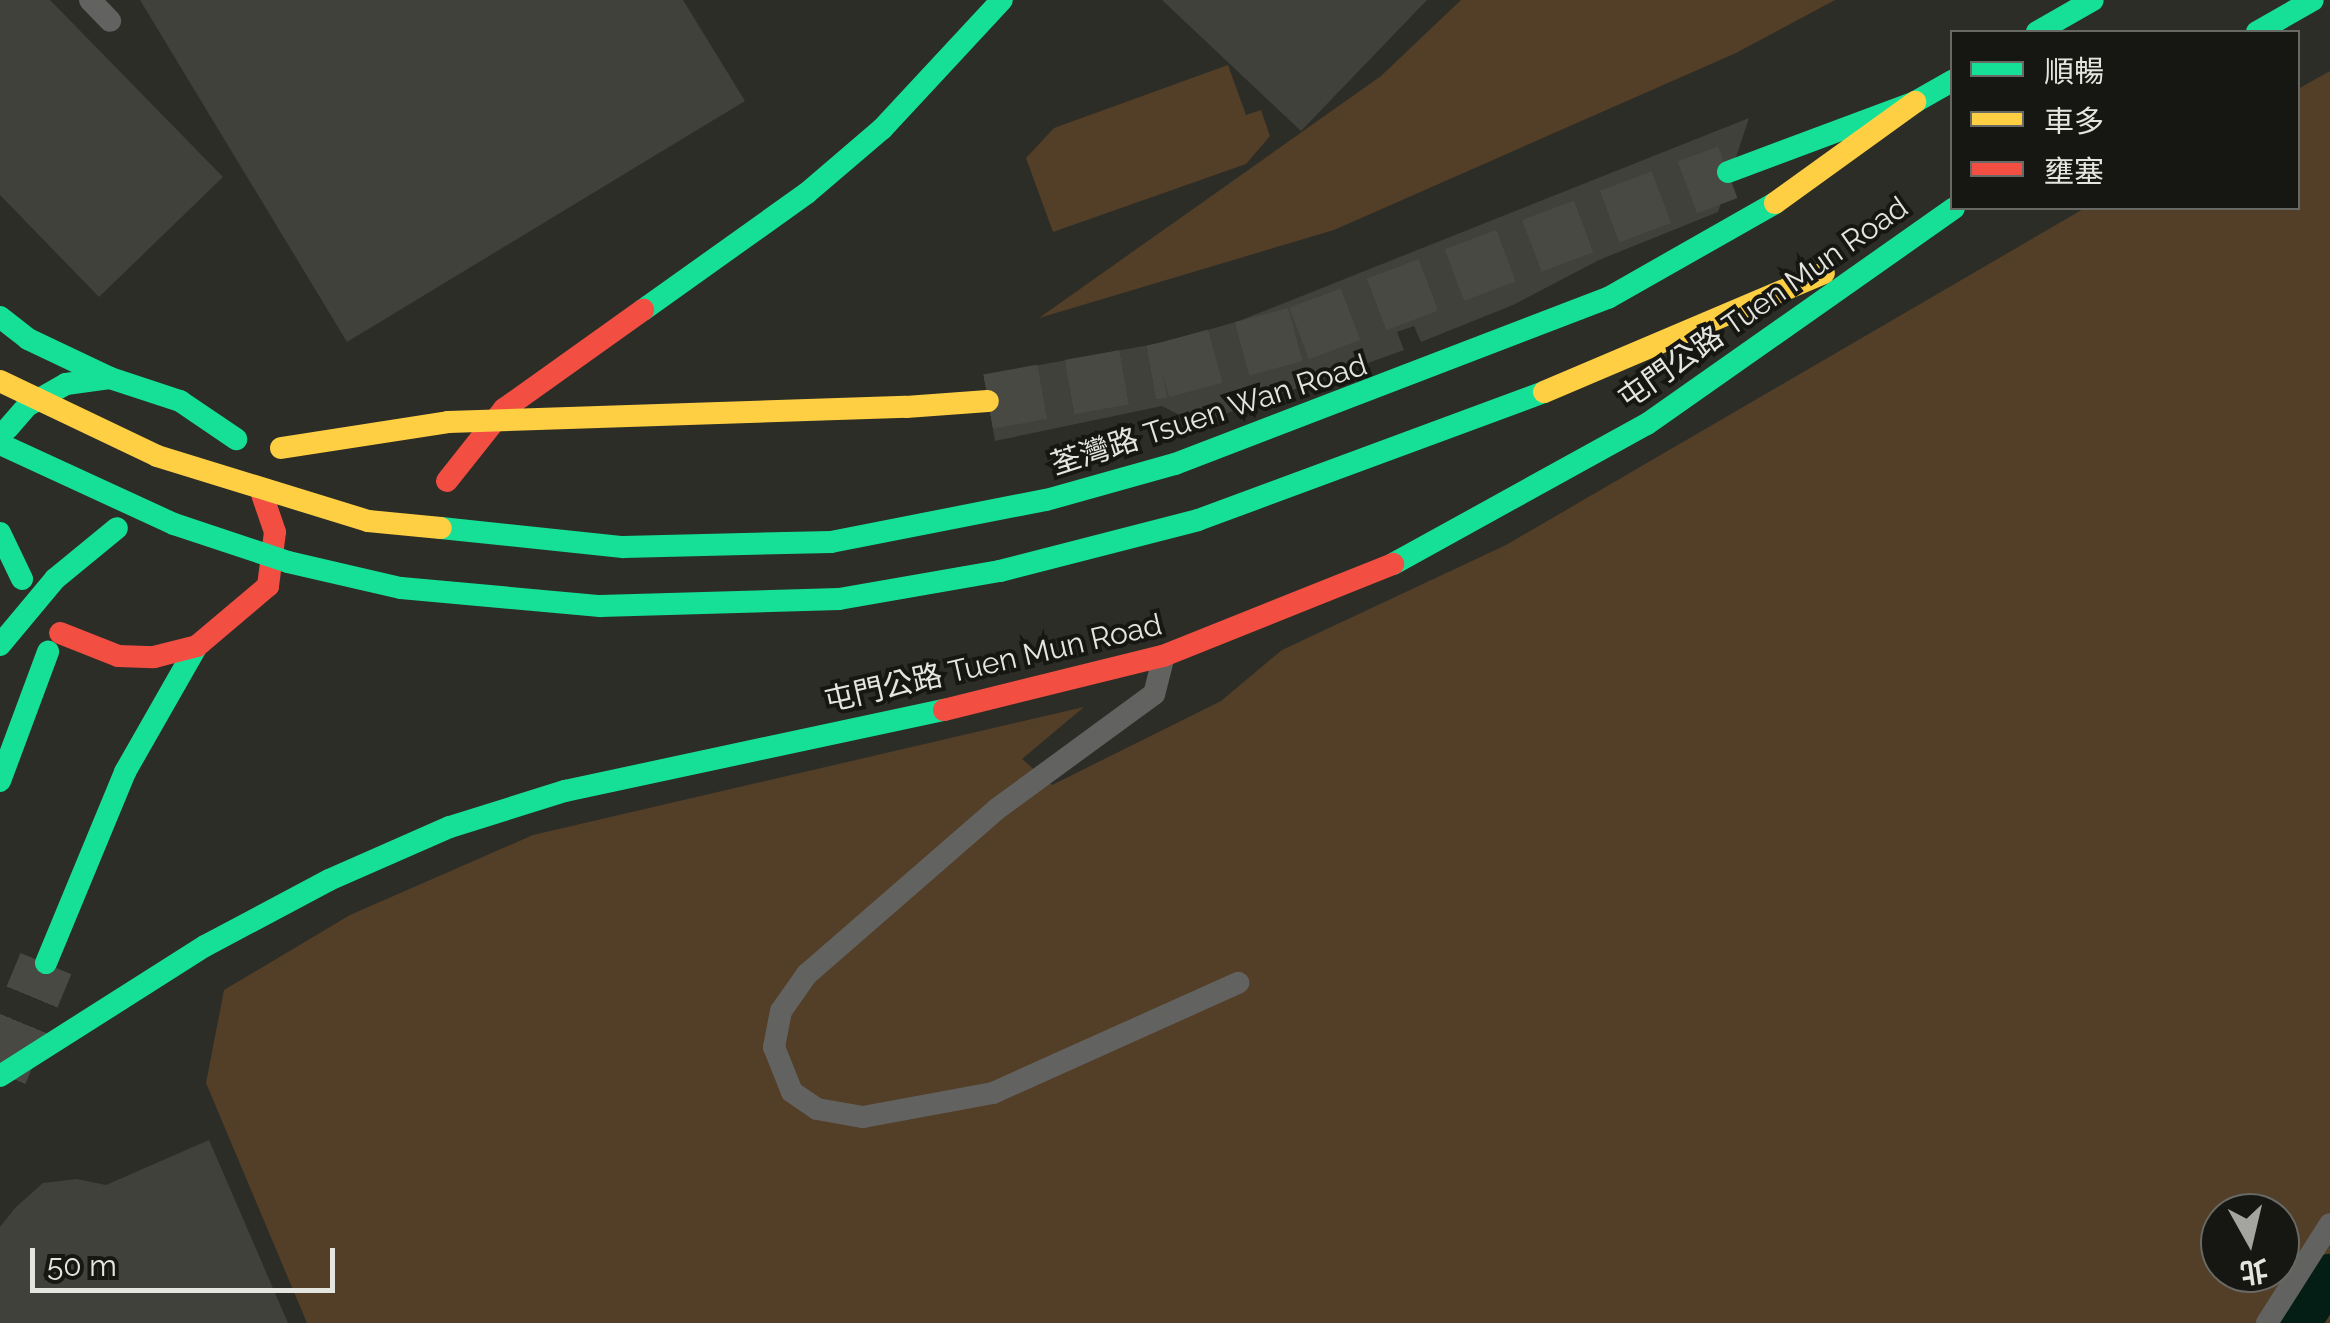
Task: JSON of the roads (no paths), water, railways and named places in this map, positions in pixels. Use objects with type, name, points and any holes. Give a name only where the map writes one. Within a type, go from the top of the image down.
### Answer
[{"type":"main road","points":[[446,481],[504,410],[807,192],[882,129],[1002,0]]},
{"type":"main road","points":[[2040,30],[2093,0]]},
{"type":"main road","points":[[2261,30],[2314,0]]},
{"type":"main road","points":[[1728,172],[1915,102],[1950,82]]},
{"type":"main road","name":"荃灣路 Tsuen Wan Road","points":[[0,381],[158,456],[368,520],[623,547],[832,542],[1102,486],[1340,408],[1510,340],[1608,298],[1742,228],[1915,102]]},
{"type":"main road","name":"屯門公路 Tuen Mun Road","points":[[0,1076],[205,946],[328,880],[450,827],[565,790],[1004,698],[1164,656],[1403,560],[1568,472],[1722,374],[1913,231],[1950,210]]},
{"type":"main road","points":[[110,378],[66,384],[28,406],[0,444],[174,524],[288,562],[402,588],[600,606],[840,600],[1000,571],[1198,520],[1530,398],[1913,231]]},
{"type":"main road","points":[[0,317],[55,354],[110,378],[180,401],[236,439]]},
{"type":"main road","points":[[281,448],[448,422],[988,402]]},
{"type":"main road","points":[[46,963],[124,772],[198,646],[268,586],[274,532],[262,495]]},
{"type":"main road","points":[[0,646],[55,579],[118,528]]},
{"type":"main road","points":[[0,533],[22,579]]},
{"type":"main road","points":[[0,781],[54,643],[118,656],[154,657],[198,646]]},
{"type":"lane","points":[[90,0],[110,21]]},
{"type":"lane","points":[[1164,656],[1154,694],[997,809],[807,974],[781,1011],[774,1047],[792,1092],[817,1108],[863,1117],[993,1093],[1238,983]]},
{"type":"lane","points":[[2267,1323],[2330,1224]]},
{"type":"waterway","points":[[2300,1323],[2330,1275]]},
{"type":"tunnel","points":[[988,401],[1162,370],[1299,333],[1728,172]]},
{"type":"tunnel","points":[[0,1073],[46,963]]}]
